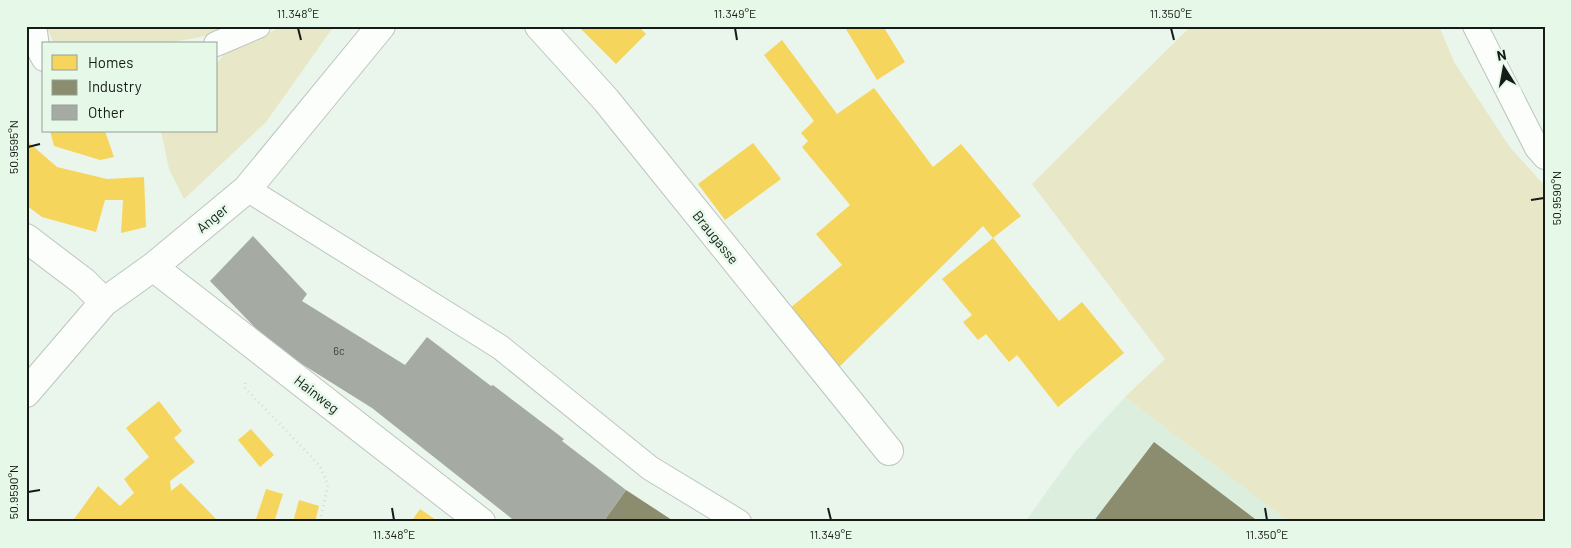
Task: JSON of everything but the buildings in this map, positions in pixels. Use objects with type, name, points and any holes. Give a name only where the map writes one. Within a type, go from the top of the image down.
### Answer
[{"type":"street","name":"Anger","points":[[26,393],[104,302],[153,267],[247,188],[381,26]]},
{"type":"street","name":"Braugasse","points":[[539,26],[606,100],[889,451]]},
{"type":"street","points":[[26,238],[84,282],[104,302]]},
{"type":"street","name":"Hainweg","points":[[153,267],[481,522]]},
{"type":"lane","points":[[34,26],[37,46],[42,55]]},
{"type":"lane","points":[[218,43],[258,26]]},
{"type":"lane","points":[[1475,26],[1537,148],[1545,157]]},
{"type":"lane","points":[[247,188],[500,347],[650,468],[739,522]]},
{"type":"path","points":[[252,343],[244,387],[320,466],[328,485],[320,522]]},
{"type":"shaded area","points":[[46,26],[233,26],[192,39],[169,42],[53,42]]},
{"type":"shaded area","points":[[284,26],[334,26],[266,122],[184,199],[169,169],[161,132],[218,132],[218,62],[227,51]]},
{"type":"shaded area","points":[[1191,26],[1439,26],[1454,62],[1509,146],[1545,186],[1545,522],[1289,522],[1125,397],[1165,359],[1032,184]]},
{"type":"shaded area","points":[[1125,397],[1289,522],[1025,522],[1076,451]]}]
